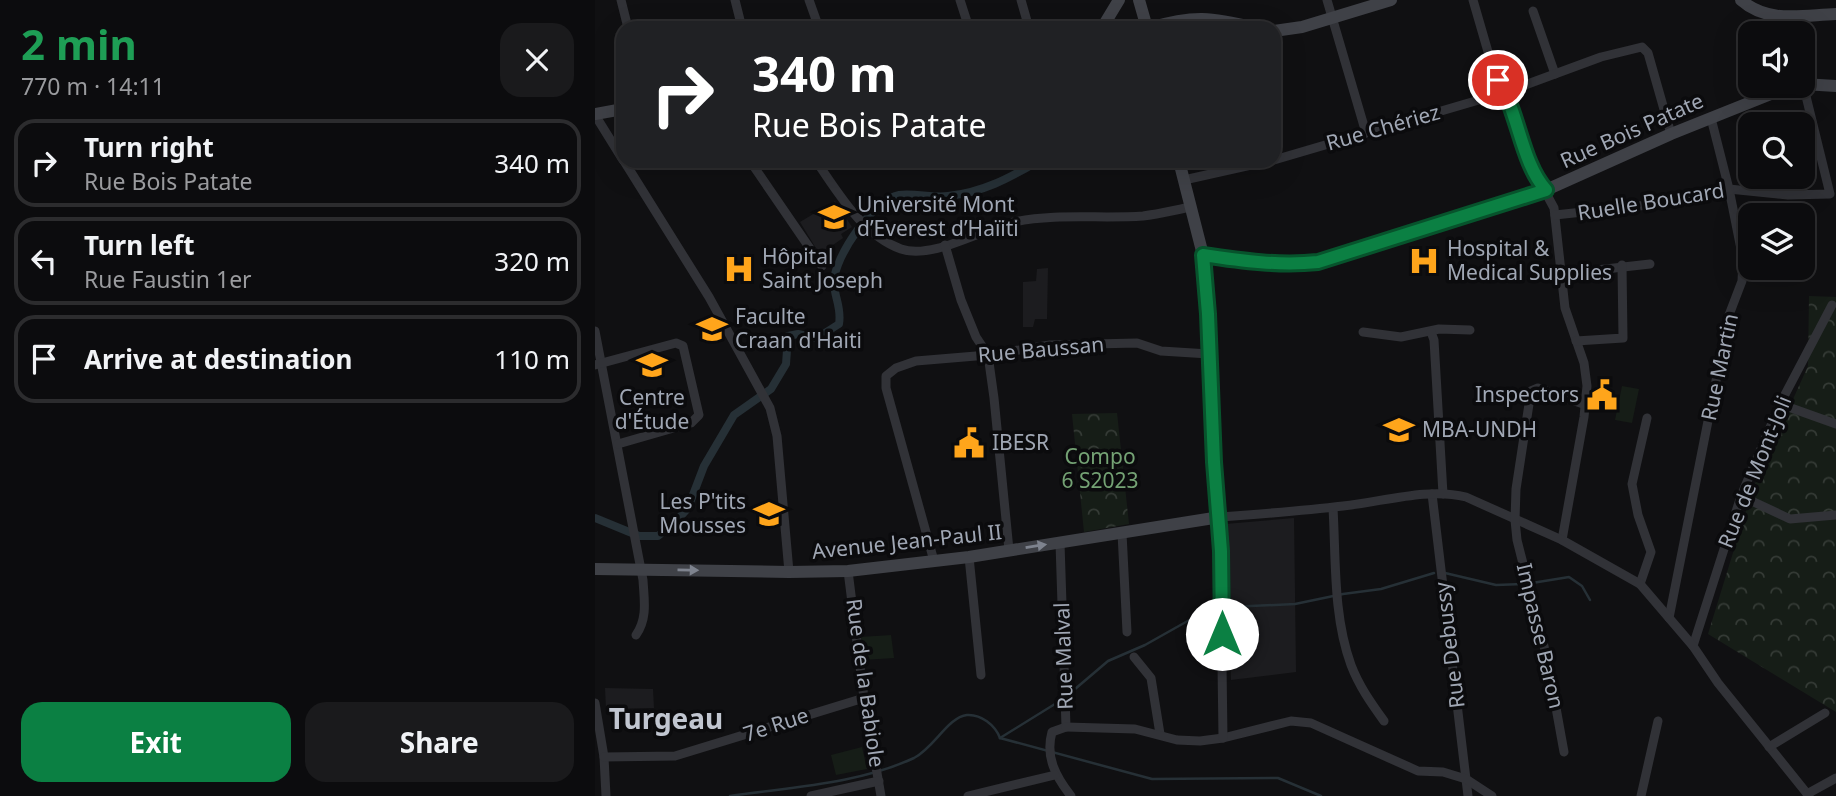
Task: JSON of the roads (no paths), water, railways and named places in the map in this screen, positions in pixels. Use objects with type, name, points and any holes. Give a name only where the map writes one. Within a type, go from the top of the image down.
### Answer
[{"type":"street","points":[[621,0],[626,21]]},
{"type":"street","points":[[735,0],[740,21]]},
{"type":"street","points":[[810,0],[818,21]]},
{"type":"street","points":[[960,0],[967,21]]},
{"type":"street","points":[[1021,0],[1027,21]]},
{"type":"street","points":[[1106,21],[1119,0]]},
{"type":"street","points":[[1139,0],[1146,21]]},
{"type":"street","points":[[1327,0],[1366,133]]},
{"type":"street","points":[[1281,30],[1391,0]]},
{"type":"street","points":[[1473,0],[1493,69],[1506,92],[1533,169],[1546,190],[1555,215],[1567,317],[1586,372],[1586,405],[1562,540]]},
{"type":"street","points":[[1741,0],[1761,13],[1785,16],[1836,14]]},
{"type":"street","points":[[1533,11],[1555,74]]},
{"type":"street","points":[[1785,16],[1786,21]]},
{"type":"street","points":[[1187,21],[1202,17],[1221,21]]},
{"type":"street","name":"Rue Chériez","points":[[1281,157],[1506,92],[1601,57],[1642,47],[1648,53],[1671,134]]},
{"type":"street","points":[[1815,85],[1836,86]]},
{"type":"street","name":"Rue Bois Patate","points":[[1203,255],[1256,262],[1318,262],[1546,190],[1671,134],[1760,98]]},
{"type":"street","name":"Ruelle Boucard","points":[[1555,215],[1648,205],[1729,189],[1788,195],[1830,194],[1806,98]]},
{"type":"street","points":[[616,110],[595,114],[616,148]]},
{"type":"street","name":"Rue Martin","points":[[1669,618],[1730,315],[1742,281],[1743,259],[1711,118]]},
{"type":"street","points":[[628,168],[709,297],[770,408],[777,436],[789,572]]},
{"type":"street","points":[[755,168],[822,266]]},
{"type":"street","points":[[821,168],[852,211],[878,236],[903,250],[927,251],[1015,222],[1145,215],[1191,207]]},
{"type":"street","points":[[1181,168],[1203,255],[1214,462],[1220,517],[1223,738]]},
{"type":"street","name":"Rue Chériez","points":[[1184,180],[1237,168]]},
{"type":"street","points":[[945,244],[971,326],[988,355],[1009,550]]},
{"type":"street","points":[[1561,274],[1622,265],[1650,264]]},
{"type":"street","points":[[1576,341],[1623,338],[1622,265]]},
{"type":"street","name":"Rue de Mont-Joli","points":[[1693,646],[1741,496],[1780,404],[1832,305]]},
{"type":"street","points":[[1363,332],[1401,337],[1439,329],[1470,330]]},
{"type":"street","points":[[595,331],[599,364],[618,444],[642,569],[645,601],[642,622],[636,635]]},
{"type":"street","points":[[1431,332],[1443,494]]},
{"type":"street","name":"Rue Baussan","points":[[934,561],[886,388],[886,376],[916,361],[988,355],[1050,345],[1137,343],[1161,351],[1209,354]]},
{"type":"street","points":[[599,364],[676,344],[684,346],[699,415],[691,424],[618,444]]},
{"type":"street","name":"Impasse Baron","points":[[1564,752],[1548,658],[1517,540],[1516,489],[1531,391],[1538,388],[1586,405]]},
{"type":"street","points":[[1780,404],[1836,424]]},
{"type":"street","points":[[1640,584],[1651,552],[1638,515],[1632,484],[1647,418]]},
{"type":"street","points":[[1220,517],[1333,508],[1432,494],[1466,497],[1562,540],[1640,584],[1693,646],[1718,683],[1808,795],[1836,778]]},
{"type":"street","name":"Rue Debussy","points":[[1432,494],[1468,796]]},
{"type":"street","points":[[1741,496],[1790,519],[1836,514]]},
{"type":"street","points":[[1333,508],[1342,631],[1352,667],[1367,697],[1384,721]]},
{"type":"street","name":"Avenue Jean-Paul II","points":[[595,569],[848,571],[968,557],[1220,517]]},
{"type":"street","points":[[1122,533],[1127,632]]},
{"type":"street","name":"Rue Malval","points":[[1060,542],[1066,727],[1052,732],[1049,741],[1055,775],[1071,796]]},
{"type":"street","points":[[968,557],[981,675]]},
{"type":"street","name":"Rue de la Babiole","points":[[848,571],[864,698],[881,796]]},
{"type":"street","points":[[1133,657],[1151,678],[1160,734]]},
{"type":"street","name":"7e Rue","points":[[604,757],[675,756],[864,698]]},
{"type":"street","points":[[595,703],[604,757],[606,796]]},
{"type":"street","points":[[1769,747],[1825,713]]},
{"type":"street","points":[[1066,727],[1135,729],[1177,740],[1200,741],[1291,721],[1311,723],[1418,771],[1443,772],[1466,779],[1492,796]]},
{"type":"street","points":[[1641,796],[1658,721]]},
{"type":"street","points":[[811,796],[878,775]]},
{"type":"street","points":[[968,796],[1055,775]]},
{"type":"waterway","points":[[595,518],[639,536],[658,536],[678,519],[688,508],[704,466],[734,415],[771,389],[786,364],[788,336],[798,334],[817,338],[839,324],[834,282],[836,271],[857,231],[878,207],[899,195],[942,196],[972,192],[1026,168]]},
{"type":"waterway","points":[[1229,607],[1295,604],[1381,589],[1434,573]]},
{"type":"waterway","points":[[1445,573],[1496,585],[1523,584]]},
{"type":"waterway","points":[[1532,583],[1569,577],[1582,586],[1590,600]]},
{"type":"waterway","points":[[1068,695],[1108,661],[1145,645],[1193,618],[1216,612]]},
{"type":"waterway","points":[[1000,738],[1063,699]]},
{"type":"waterway","points":[[730,796],[847,779],[893,767],[914,758],[954,721],[967,715],[987,721],[1000,738]]},
{"type":"waterway","points":[[1000,738],[1152,779],[1278,778],[1321,796]]},
{"type":"place","name":"Université Mont d’Everest d’Haïiti","points":[[834,217]]},
{"type":"place","name":"Hospital & Medical Supplies","points":[[1424,261]]},
{"type":"place","name":"Hôpital Saint Joseph","points":[[739,269]]},
{"type":"place","name":"Faculte Craan d'Haiti","points":[[712,329]]},
{"type":"place","name":"Centre d'Étude","points":[[652,365]]},
{"type":"place","name":"Inspectors","points":[[1602,395]]},
{"type":"place","name":"MBA-UNDH","points":[[1399,430]]},
{"type":"place","name":"IBESR","points":[[969,443]]},
{"type":"place","name":"Les P'tits Mousses","points":[[769,514]]},
{"type":"district","name":"Turgeau","points":[[666,719]]},
{"type":"park label","name":"Compo 6 S2023","points":[[1100,469]]}]
